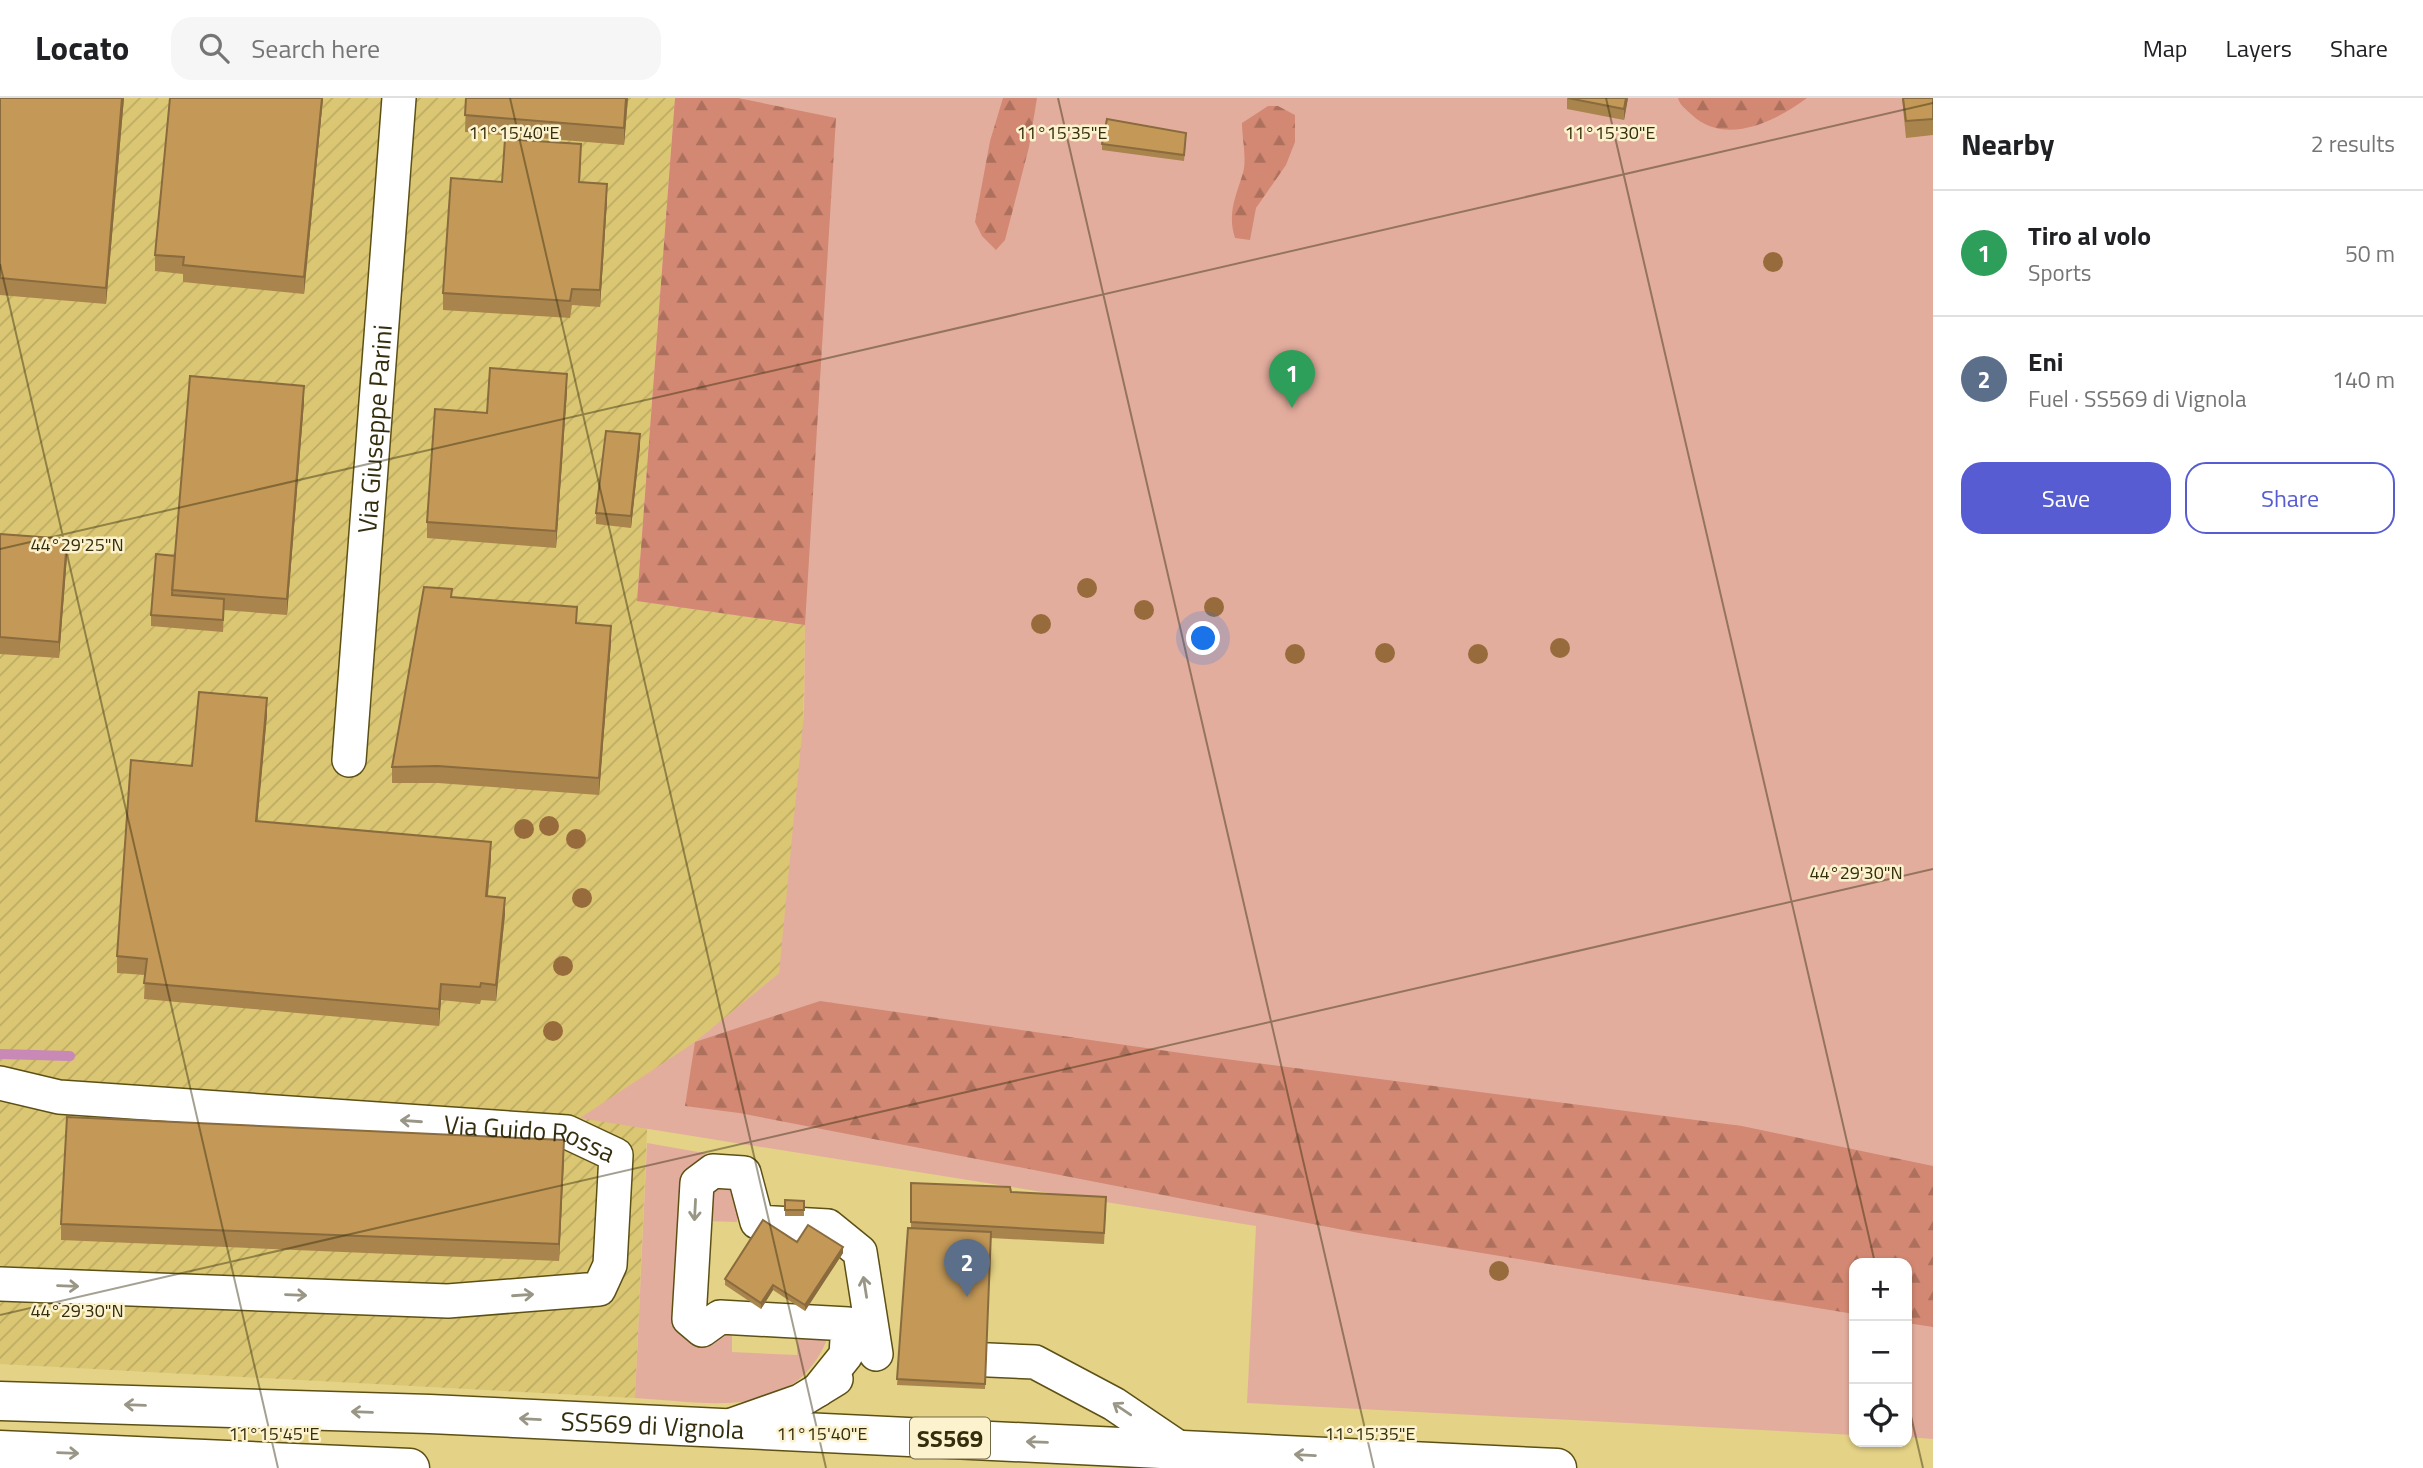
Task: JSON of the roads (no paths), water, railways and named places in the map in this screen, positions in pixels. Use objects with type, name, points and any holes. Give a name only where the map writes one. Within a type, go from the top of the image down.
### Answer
[{"type":"highway","name":"SS569 di Vignola","points":[[0,1401],[430,1414],[1557,1468]]},
{"type":"highway","points":[[0,1450],[410,1468]]},
{"type":"street","name":"Via Giuseppe Parini","points":[[349,760],[399,98]]},
{"type":"street","name":"Via Guido Rossa","points":[[0,1083],[59,1097],[567,1132],[617,1155],[610,1265],[598,1289],[448,1301],[0,1284]]},
{"type":"street","points":[[818,1390],[846,1355],[848,1324],[720,1317],[702,1330],[689,1319],[696,1184],[713,1171],[744,1173],[757,1222],[828,1226],[827,1242],[860,1252],[898,1355]]},
{"type":"street","points":[[730,1318],[788,1224]]},
{"type":"street","points":[[779,1321],[800,1287]]},
{"type":"street","points":[[721,1429],[800,1401],[818,1390],[898,1355],[1035,1362],[1114,1404],[1179,1448]]},
{"type":"street","points":[[0,1466],[7,1468]]},
{"type":"waterway","points":[[0,1054],[70,1056]]},
{"type":"place","name":"Tiro al volo","points":[[1292,408]]},
{"type":"place","name":"Eni","points":[[967,1297]]}]
